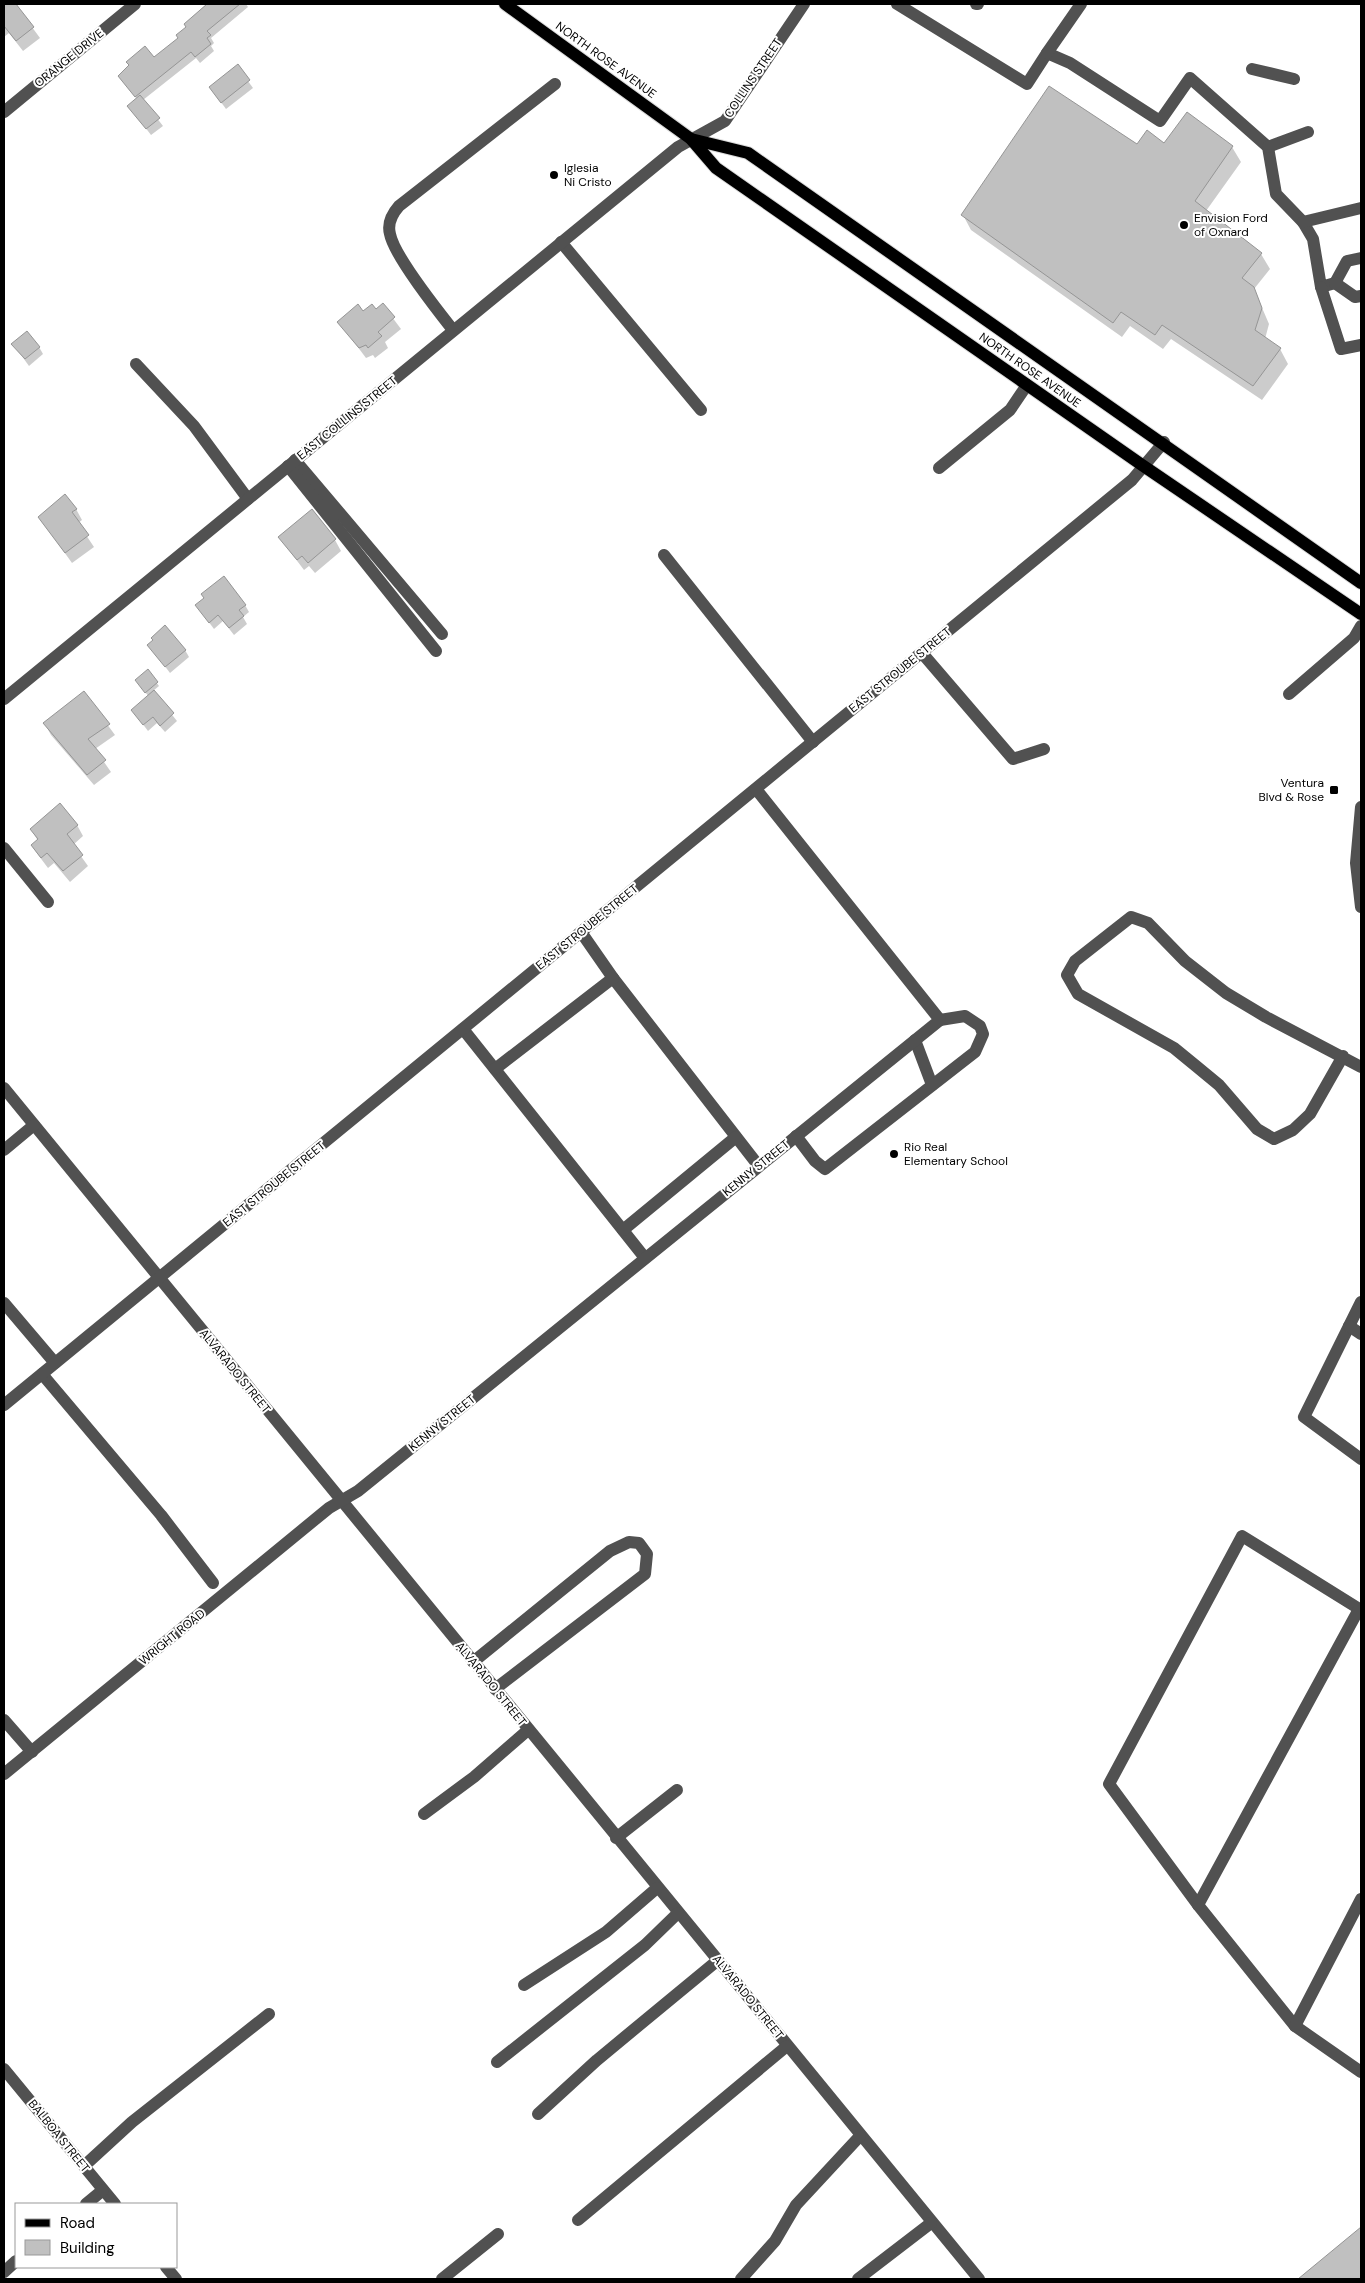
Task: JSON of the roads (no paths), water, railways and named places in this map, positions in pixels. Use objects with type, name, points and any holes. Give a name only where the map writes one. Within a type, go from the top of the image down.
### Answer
[{"type":"main road","name":"NORTH ROSE AVENUE","points":[[505,4],[691,139],[716,168],[1144,466],[1361,614]]},
{"type":"main road","name":"NORTH ROSE AVENUE","points":[[691,139],[748,153],[1164,442],[1361,583]]},
{"type":"street","name":"ORANGE DRIVE","points":[[4,112],[135,4]]},
{"type":"street","name":"COLLINS STREET","points":[[691,139],[725,121],[804,4]]},
{"type":"street","points":[[897,4],[1027,84],[1046,53],[1081,4]]},
{"type":"street","points":[[1046,53],[1070,63],[1160,121],[1190,78],[1268,147],[1276,194],[1303,222],[1313,239],[1321,287],[1341,349],[1361,345]]},
{"type":"street","points":[[1252,69],[1294,79]]},
{"type":"street","points":[[453,330],[435,308],[396,249],[389,232],[392,214],[399,206],[555,84]]},
{"type":"street","points":[[1268,147],[1308,132]]},
{"type":"street","name":"EAST COLLINS STREET","points":[[4,699],[453,330],[678,147],[691,139]]},
{"type":"street","points":[[1303,222],[1361,208]]},
{"type":"street","points":[[562,242],[700,410]]},
{"type":"street","points":[[1321,287],[1335,283],[1347,261],[1361,258]]},
{"type":"street","points":[[1335,283],[1355,297],[1361,296]]},
{"type":"street","points":[[136,364],[194,426],[248,499]]},
{"type":"street","points":[[939,468],[1010,410],[1027,385]]},
{"type":"street","name":"EAST STROUBE STREET","points":[[4,1405],[1132,480],[1164,442]]},
{"type":"street","points":[[292,463],[442,634]]},
{"type":"street","points":[[292,463],[436,651]]},
{"type":"street","points":[[664,555],[813,742]]},
{"type":"street","points":[[1289,694],[1354,638],[1361,626]]},
{"type":"street","points":[[922,652],[1013,759],[1044,749]]},
{"type":"street","points":[[756,789],[940,1020],[965,1016],[980,1026],[983,1034],[975,1052],[825,1169],[815,1161],[796,1136]]},
{"type":"street","points":[[1361,807],[1356,863],[1361,907]]},
{"type":"street","points":[[4,848],[48,902]]},
{"type":"street","points":[[1343,1056],[1310,1114],[1293,1130],[1274,1139],[1257,1128],[1219,1085],[1174,1048],[1078,994],[1067,975],[1075,961],[1130,917],[1148,923],[1185,961],[1226,993],[1266,1017],[1343,1056],[1361,1067]]},
{"type":"street","points":[[581,932],[613,978],[758,1165]]},
{"type":"street","points":[[495,1069],[613,978]]},
{"type":"street","name":"KENNY STREET","points":[[342,1502],[940,1020]]},
{"type":"street","points":[[463,1029],[645,1258]]},
{"type":"street","points":[[916,1040],[932,1085]]},
{"type":"street","name":"ALVARADO STREET","points":[[4,1088],[616,1838],[718,1960],[973,2277]]},
{"type":"street","points":[[4,1150],[34,1125]]},
{"type":"street","points":[[623,1230],[736,1137]]},
{"type":"street","points":[[1361,1302],[1304,1417],[1361,1459]]},
{"type":"street","points":[[4,1303],[55,1363]]},
{"type":"street","points":[[1349,1326],[1361,1334]]},
{"type":"street","points":[[42,1374],[161,1515],[213,1583]]},
{"type":"street","name":"WRIGHT ROAD","points":[[4,1774],[329,1508],[342,1502]]},
{"type":"street","points":[[1198,1905],[1360,1609],[1242,1536],[1109,1784],[1198,1905],[1295,2026],[1361,2072]]},
{"type":"street","points":[[472,1662],[610,1551],[629,1542],[639,1543],[647,1554],[645,1574],[495,1689]]},
{"type":"street","points":[[4,1720],[32,1752]]},
{"type":"street","points":[[424,1814],[474,1777],[528,1730]]},
{"type":"street","points":[[616,1838],[677,1790]]},
{"type":"street","points":[[524,1985],[606,1932],[658,1888]]},
{"type":"street","points":[[1295,2026],[1361,1901]]},
{"type":"street","points":[[497,2062],[644,1945],[678,1912]]},
{"type":"street","points":[[538,2114],[597,2060],[718,1960]]},
{"type":"street","points":[[84,2166],[132,2122],[270,2014]]},
{"type":"street","points":[[578,2220],[787,2046]]},
{"type":"street","name":"BALBOA STREET","points":[[4,2068],[114,2203]]},
{"type":"street","points":[[741,2279],[775,2241],[796,2205],[860,2136]]},
{"type":"street","points":[[87,2203],[103,2190]]},
{"type":"street","points":[[858,2279],[931,2223]]},
{"type":"street","points":[[442,2279],[498,2234]]},
{"type":"street","points":[[4,2272],[15,2263]]},
{"type":"street","points":[[167,2268],[176,2279]]},
{"type":"place","name":"Iglesia Ni Cristo","points":[[554,175]]},
{"type":"place","name":"Envision Ford of Oxnard","points":[[1184,225]]},
{"type":"place","name":"Ventura Blvd & Rose","points":[[1334,790]]},
{"type":"place","name":"Rio Real Elementary School","points":[[894,1154]]}]
